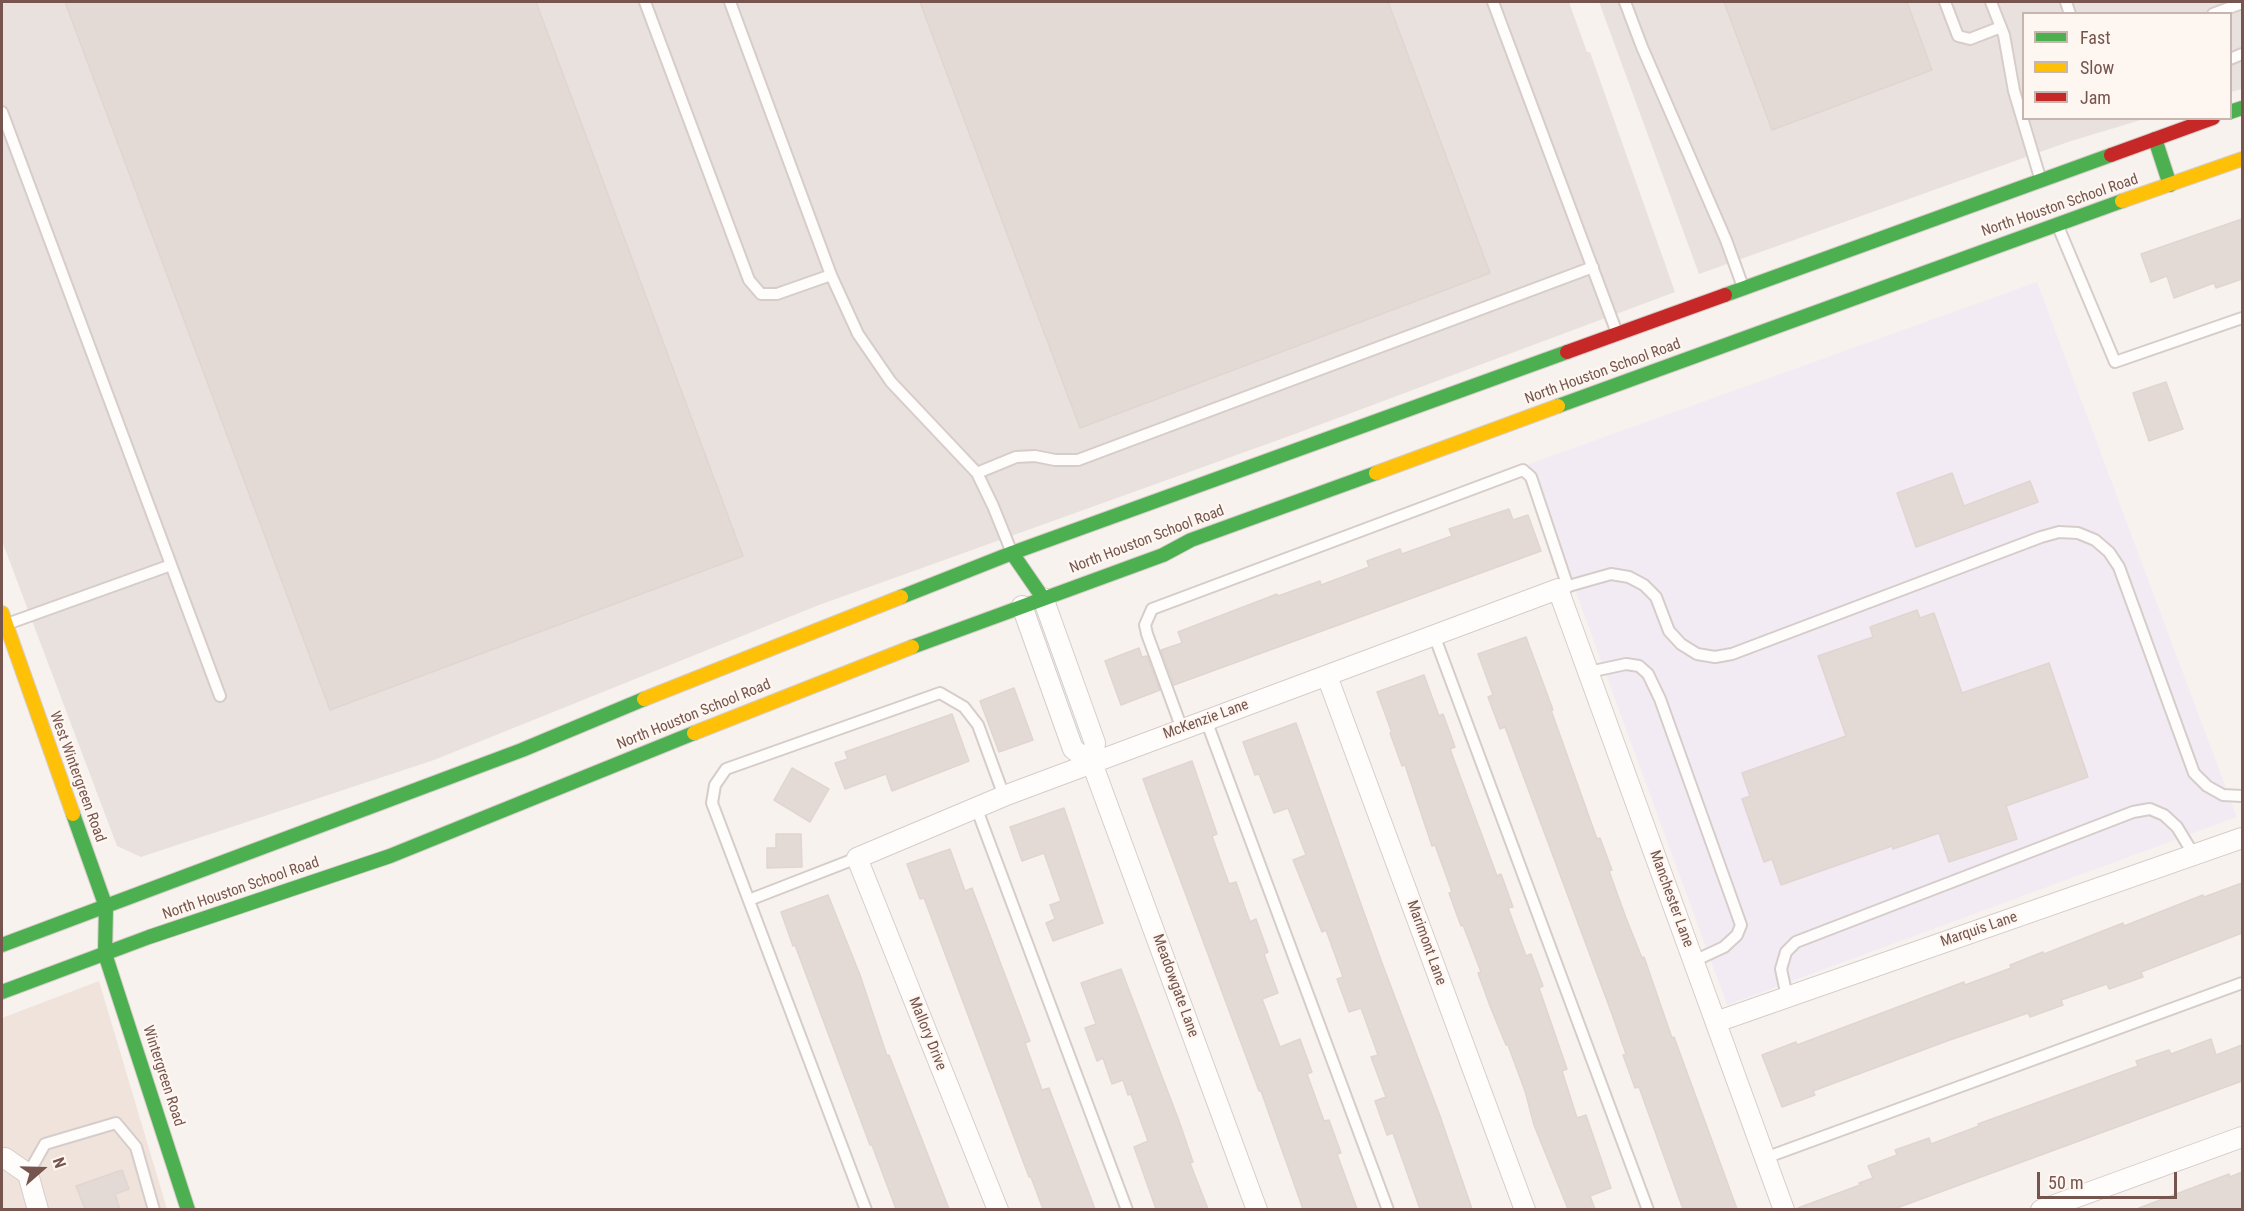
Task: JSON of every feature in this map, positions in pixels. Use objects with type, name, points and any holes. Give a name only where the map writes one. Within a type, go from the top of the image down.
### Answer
[{"type":"main road","name":"North Houston School Road","points":[[2,945],[522,750],[684,682],[1012,553],[1618,334],[1746,294],[2207,120]]},
{"type":"main road","points":[[2155,139],[2169,185]]},
{"type":"main road","name":"North Houston School Road","points":[[2,992],[390,855],[809,686],[1020,595],[1043,598],[1163,555],[1191,540],[1757,327],[2242,159]]},
{"type":"main road","points":[[1012,553],[1043,598]]},
{"type":"main road","points":[[1012,553],[1020,595]]},
{"type":"main road","name":"West Wintergreen Road","points":[[4,619],[106,907],[105,954]]},
{"type":"main road","name":"Wintergreen Road","points":[[105,954],[188,1209]]},
{"type":"street","name":"McKenzie Lane","points":[[856,858],[1004,795],[1563,588]]},
{"type":"street","name":"Manchester Lane","points":[[1563,588],[1589,672],[1784,1209]]},
{"type":"street","name":"Meadowgate Lane","points":[[1020,595],[1073,749],[1092,763]]},
{"type":"street","name":"Meadowgate Lane","points":[[1043,598],[1095,743],[1092,763],[1257,1209]]},
{"type":"street","name":"Marimont Lane","points":[[1327,676],[1525,1209]]},
{"type":"street","name":"Marquis Lane","points":[[1716,1022],[2242,838]]},
{"type":"street","name":"Mallory Drive","points":[[856,858],[998,1209]]},
{"type":"street","points":[[2041,1209],[2242,1137]]},
{"type":"street","points":[[2,1159],[5,1158],[28,1174],[38,1209]]},
{"type":"lane","points":[[645,2],[749,280],[761,294],[777,294],[831,275]]},
{"type":"lane","points":[[730,2],[831,275],[858,334],[891,382],[977,473],[1012,553]]},
{"type":"lane","points":[[1493,2],[1618,334]]},
{"type":"lane","points":[[1625,2],[1642,47],[1726,240],[1746,294]]},
{"type":"lane","points":[[1945,2],[1958,36],[1970,39],[2001,27]]},
{"type":"lane","points":[[1991,2],[2004,35],[2014,91],[2022,118]]},
{"type":"lane","points":[[2218,12],[2242,3]]},
{"type":"lane","points":[[2,112],[5,131],[220,696]]},
{"type":"lane","points":[[2023,120],[2041,181]]},
{"type":"lane","points":[[2057,224],[2115,362],[2242,318]]},
{"type":"lane","points":[[977,473],[1016,458],[1035,456],[1055,460],[1078,460],[1593,267]]},
{"type":"lane","points":[[1182,729],[1145,625],[1152,609],[1523,470],[1531,477],[1563,588],[1611,574],[1629,577],[1644,585],[1656,597],[1669,631],[1681,644],[1696,654],[1715,657],[1732,654],[2041,537],[2059,532],[2078,533],[2095,540],[2109,552],[2120,567],[2194,773],[2207,786],[2223,795],[2242,796]]},
{"type":"lane","points":[[4,619],[171,565]]},
{"type":"lane","points":[[1434,635],[1648,1209]]},
{"type":"lane","points":[[1589,672],[1626,664],[1639,666],[1648,674],[1660,699],[1741,925],[1737,935],[1724,947],[1694,961]]},
{"type":"lane","points":[[866,1209],[712,803],[715,785],[726,769],[940,693],[964,707],[978,725],[1004,795]]},
{"type":"lane","points":[[1206,720],[1388,1209]]},
{"type":"lane","points":[[976,807],[1127,1209]]},
{"type":"lane","points":[[1787,997],[1781,969],[1786,952],[1796,942],[2133,812],[2150,809],[2164,815],[2177,827],[2194,855]]},
{"type":"lane","points":[[749,900],[856,858]]},
{"type":"lane","points":[[1765,1158],[2242,983]]},
{"type":"lane","points":[[28,1174],[45,1144],[116,1123],[136,1147],[154,1209]]},
{"type":"shaded area","points":[[2,2],[1569,2],[1587,52],[1590,52],[1675,292],[1295,434],[819,605],[434,760],[141,857],[117,846],[2,541]]},
{"type":"shaded area","points":[[1599,2],[2242,2],[2242,89],[2232,92],[2232,12],[2022,12],[2022,120],[2141,120],[2068,142],[1699,274]]},
{"type":"shaded area","points":[[2037,282],[2237,817],[1727,1005],[1529,464]]},
{"type":"shaded area","points":[[99,981],[167,1209],[2,1210],[2,1018]]},
{"type":"building","points":[[65,2],[536,2],[743,556],[330,710]]},
{"type":"building","points":[[920,2],[1388,2],[1490,273],[1080,428]]},
{"type":"building","points":[[1724,2],[1907,2],[1932,70],[1772,130]]},
{"type":"building","points":[[2242,219],[2242,279],[2216,288],[2214,283],[2174,298],[2167,276],[2151,282],[2141,254]]},
{"type":"building","points":[[2166,382],[2183,429],[2149,441],[2133,393]]},
{"type":"building","points":[[1952,473],[1964,506],[2030,481],[2038,502],[1916,547],[1897,493]]},
{"type":"building","points":[[1509,509],[1513,520],[1528,515],[1541,551],[1174,685],[1161,650],[1182,643],[1178,632],[1277,594],[1278,596],[1320,581],[1321,585],[1369,567],[1367,561],[1400,549],[1402,554],[1452,536],[1449,529]]},
{"type":"building","points":[[1917,610],[1920,618],[1934,613],[1962,693],[2049,663],[2088,777],[2006,806],[2017,839],[1949,862],[1939,833],[1893,849],[1892,846],[1781,885],[1772,859],[1764,862],[1742,799],[1750,796],[1742,773],[1846,736],[1818,656],[1873,637],[1870,627]]},
{"type":"building","points":[[1526,637],[1597,839],[1600,838],[1612,870],[1609,871],[1626,918],[1642,958],[1644,957],[1737,1209],[1683,1209],[1639,1087],[1635,1088],[1612,1014],[1505,727],[1500,729],[1488,697],[1493,695],[1478,654]]},
{"type":"building","points":[[1139,648],[1142,657],[1147,656],[1160,690],[1121,705],[1105,661]]},
{"type":"building","points":[[1424,675],[1439,716],[1443,714],[1455,747],[1450,749],[1497,876],[1501,874],[1513,907],[1508,908],[1526,956],[1531,954],[1543,986],[1539,988],[1567,1069],[1562,1071],[1577,1118],[1586,1115],[1611,1188],[1590,1196],[1595,1209],[1568,1209],[1534,1125],[1525,1091],[1508,1045],[1506,1045],[1490,1006],[1478,973],[1481,972],[1449,893],[1452,892],[1435,845],[1432,846],[1405,765],[1402,766],[1390,733],[1392,733],[1377,692]]},
{"type":"building","points":[[1014,688],[1033,740],[999,752],[980,701]]},
{"type":"building","points":[[952,714],[969,761],[892,791],[886,774],[845,789],[835,763],[848,759],[845,752]]},
{"type":"building","points":[[1296,723],[1472,1209],[1420,1209],[1393,1133],[1387,1135],[1375,1101],[1386,1097],[1371,1057],[1378,1055],[1361,1008],[1349,1012],[1337,979],[1343,977],[1326,930],[1322,932],[1293,860],[1306,855],[1288,808],[1274,813],[1259,774],[1255,775],[1243,742]]},
{"type":"building","points":[[1192,761],[1217,834],[1212,836],[1229,884],[1236,882],[1250,922],[1256,919],[1268,952],[1264,954],[1278,993],[1262,999],[1280,1047],[1300,1039],[1312,1072],[1307,1074],[1324,1121],[1329,1120],[1341,1153],[1337,1154],[1357,1209],[1303,1209],[1261,1091],[1259,1091],[1155,812],[1143,779]]},
{"type":"building","points":[[792,768],[829,789],[810,822],[774,800]]},
{"type":"building","points":[[1064,808],[1103,923],[1053,941],[1046,923],[1055,919],[1050,905],[1061,901],[1044,853],[1022,861],[1010,827]]},
{"type":"building","points":[[776,834],[801,834],[802,867],[767,868],[767,848],[776,848]]},
{"type":"building","points":[[950,849],[965,891],[972,888],[1030,1041],[1025,1043],[1042,1090],[1049,1088],[1095,1209],[1043,1209],[1031,1177],[1029,1177],[924,898],[920,899],[907,864]]},
{"type":"building","points":[[2242,883],[2242,933],[2141,972],[2143,977],[2109,989],[2107,984],[2061,1000],[2063,1005],[2030,1017],[2028,1013],[1947,1041],[1813,1091],[1815,1095],[1782,1107],[1762,1055],[1796,1042],[1797,1045],[1964,982],[1965,985],[2011,968],[2010,965],[2043,952],[2044,954],[2123,923],[2124,926],[2203,895],[2204,897]]},
{"type":"building","points":[[828,895],[860,975],[887,1056],[889,1055],[949,1209],[896,1209],[795,945],[793,946],[781,912]]},
{"type":"building","points":[[1121,969],[1179,1121],[1193,1162],[1190,1163],[1208,1209],[1156,1209],[1134,1147],[1148,1141],[1131,1094],[1128,1095],[1123,1080],[1112,1084],[1103,1058],[1097,1061],[1085,1028],[1096,1024],[1081,983]]},
{"type":"building","points":[[2211,1039],[2216,1055],[2242,1045],[2242,1081],[1894,1209],[1798,1208],[1873,1178],[1868,1166],[1897,1155],[1895,1150],[1929,1138],[1931,1144],[1979,1126],[1978,1124],[2138,1066],[2136,1061],[2169,1050],[2171,1054]]},
{"type":"building","points":[[122,1170],[129,1189],[115,1194],[120,1209],[85,1209],[76,1186]]},
{"type":"building","points":[[2242,1172],[2242,1209],[2139,1209],[2229,1174],[2230,1177]]},
{"type":"traffic: fast","points":[[2232,111],[2242,108]]},
{"type":"traffic: fast","points":[[2155,139],[2170,185]]},
{"type":"traffic: fast","points":[[1725,295],[2111,155]]},
{"type":"traffic: fast","points":[[1558,406],[2122,201]]},
{"type":"traffic: fast","points":[[901,597],[1012,553],[1567,352]]},
{"type":"traffic: fast","points":[[912,647],[1163,555],[1191,540],[1376,473]]},
{"type":"traffic: fast","points":[[1012,553],[1043,598]]},
{"type":"traffic: fast","points":[[2,945],[522,750],[644,699]]},
{"type":"traffic: fast","points":[[2,992],[149,937],[390,856],[694,733]]},
{"type":"traffic: fast","points":[[73,814],[106,907],[105,954],[188,1210]]},
{"type":"traffic: slow","points":[[2122,201],[2242,159]]},
{"type":"traffic: slow","points":[[1376,473],[1558,406]]},
{"type":"traffic: slow","points":[[644,699],[901,597]]},
{"type":"traffic: slow","points":[[2,613],[73,814]]},
{"type":"traffic: slow","points":[[694,733],[912,647]]},
{"type":"traffic: jam","points":[[2111,155],[2207,120]]},
{"type":"traffic: jam","points":[[1567,352],[1725,295]]}]
